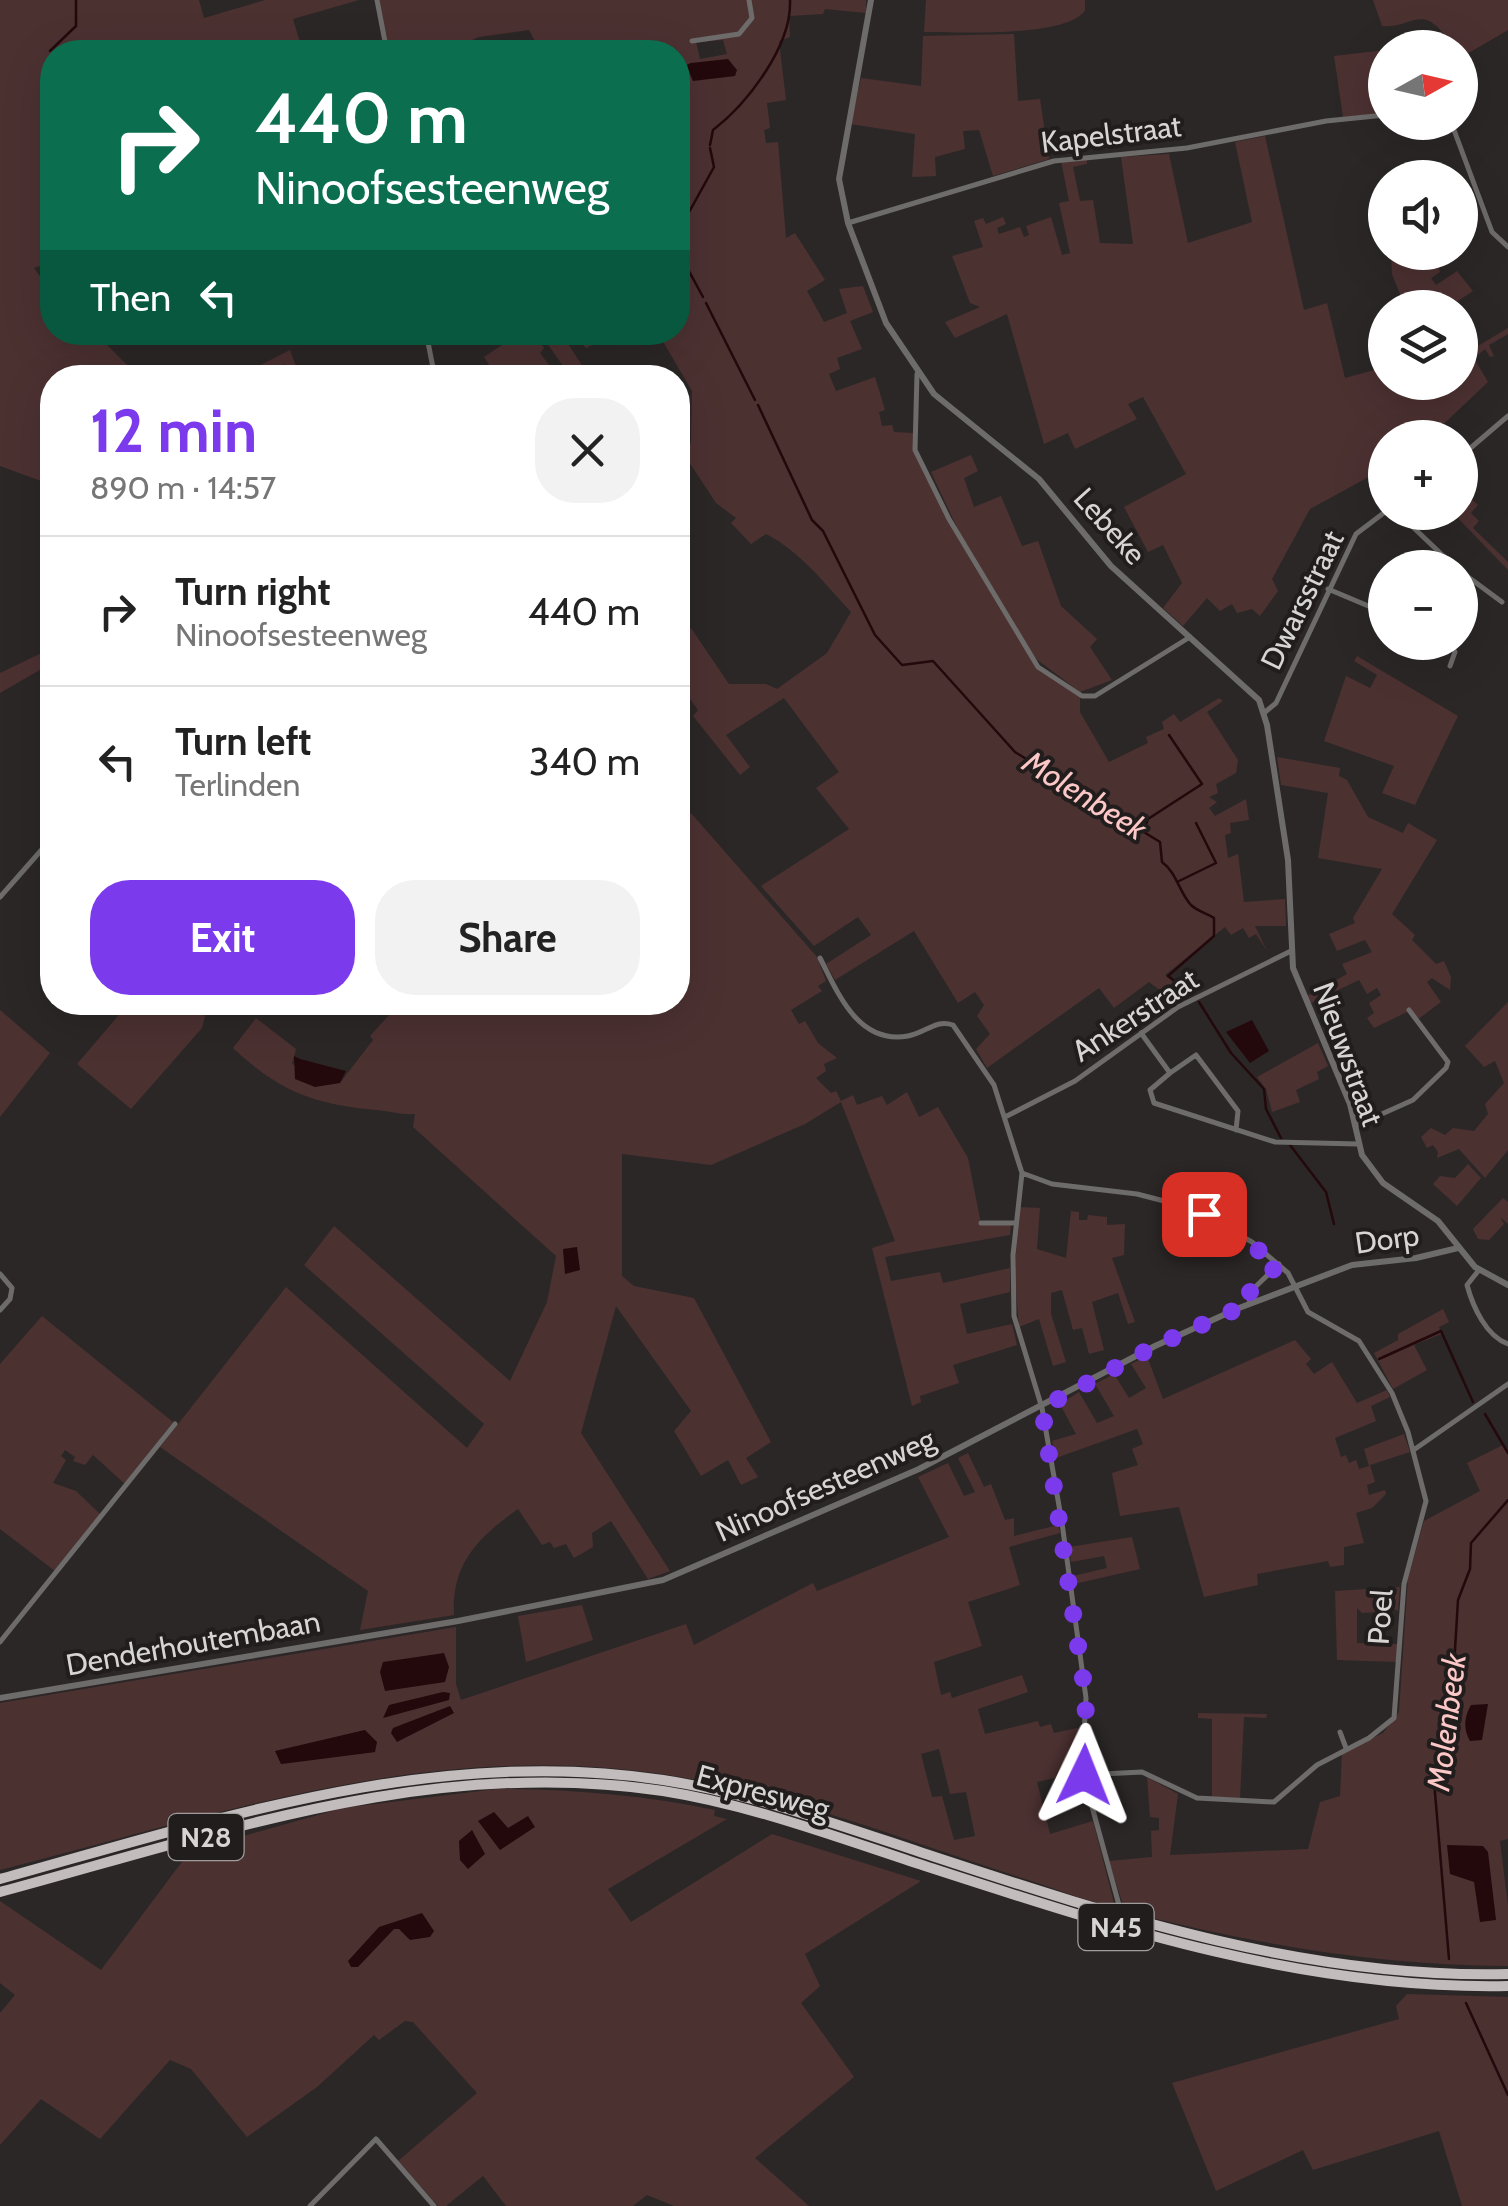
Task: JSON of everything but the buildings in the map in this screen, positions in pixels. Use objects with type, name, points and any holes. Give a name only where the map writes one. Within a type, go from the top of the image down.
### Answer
[{"type":"highway","name":"Expresweg","points":[[0,1880],[321,1794],[438,1774],[587,1771],[664,1780],[1122,1918],[1230,1945],[1347,1965],[1508,1974]]},
{"type":"highway","name":"Expresweg","points":[[0,1892],[340,1802],[440,1785],[562,1782],[738,1802],[1188,1948],[1349,1978],[1508,1986]]},
{"type":"street","points":[[377,0],[385,40]]},
{"type":"street","points":[[692,41],[739,34],[752,18],[749,0]]},
{"type":"street","name":"Lebeke","points":[[872,0],[839,165],[848,223],[874,298],[917,374],[934,394],[1039,479],[1111,566],[1259,700],[1264,713]]},
{"type":"street","name":"Kapelstraat","points":[[848,223],[1054,160],[1171,150],[1326,121],[1368,117]]},
{"type":"street","points":[[1457,140],[1492,232],[1508,247]]},
{"type":"street","points":[[917,374],[915,450],[1031,657],[1082,696],[1095,696],[1190,638]]},
{"type":"street","points":[[1478,442],[1508,416]]},
{"type":"street","name":"Dwarsstraat","points":[[1264,713],[1276,703],[1356,534],[1368,525]]},
{"type":"street","points":[[1416,530],[1438,550]]},
{"type":"street","points":[[1478,584],[1502,602]]},
{"type":"street","points":[[1328,588],[1368,606]]},
{"type":"street","points":[[1450,666],[1453,660]]},
{"type":"street","name":"Nieuwstraat","points":[[1264,713],[1288,860],[1291,951],[1298,988],[1356,1126],[1366,1164],[1382,1183],[1425,1208],[1458,1248]]},
{"type":"street","points":[[0,897],[40,852]]},
{"type":"street","name":"Ankerstraat","points":[[1005,1117],[1075,1080],[1178,1008],[1291,951]]},
{"type":"street","points":[[820,958],[846,1006],[862,1025],[908,1036],[938,1023],[953,1025],[994,1084],[1005,1117],[1022,1173],[1014,1222],[1014,1316],[1042,1408],[1086,1698],[1084,1775],[1122,1918]]},
{"type":"street","points":[[1356,1126],[1413,1100],[1446,1068],[1448,1062],[1409,1010]]},
{"type":"street","points":[[1141,1033],[1170,1073]]},
{"type":"street","points":[[1236,1130],[1238,1111],[1196,1055],[1150,1090],[1154,1103],[1236,1130],[1275,1142],[1358,1144]]},
{"type":"street","name":"Poel","points":[[1022,1173],[1052,1184],[1138,1194],[1191,1208],[1242,1236],[1279,1264],[1308,1312],[1342,1328],[1369,1354],[1392,1393],[1414,1449],[1426,1502],[1404,1584],[1398,1706],[1386,1728],[1316,1764],[1274,1802],[1198,1798],[1142,1772],[1084,1775]]},
{"type":"street","points":[[980,1223],[1014,1222]]},
{"type":"street","name":"Dorp","points":[[1294,1286],[1352,1264],[1416,1258],[1458,1248],[1478,1270],[1508,1285]]},
{"type":"street","name":"Ninoofsesteenweg","points":[[1250,1303],[1248,1294],[1279,1264]]},
{"type":"street","points":[[1478,1270],[1467,1285],[1469,1292],[1489,1331],[1508,1344]]},
{"type":"street","points":[[0,1274],[10,1283],[12,1294],[0,1310]]},
{"type":"street","name":"Ninoofsesteenweg","points":[[393,1632],[662,1580],[919,1469],[1155,1346],[1294,1286]]},
{"type":"street","points":[[1414,1449],[1508,1384]]},
{"type":"street","points":[[0,1642],[175,1424]]},
{"type":"street","name":"Denderhoutembaan","points":[[0,1698],[393,1632]]},
{"type":"street","points":[[1340,1732],[1346,1748]]},
{"type":"street","points":[[310,2206],[376,2140],[434,2206]]},
{"type":"shaded area","points":[[0,0],[199,0],[204,18],[265,0],[359,0],[293,19],[299,40],[40,40],[40,266],[34,268],[40,276],[40,345],[107,345],[127,365],[40,365],[40,481],[0,466]]},
{"type":"shaded area","points":[[379,0],[866,0],[866,13],[825,9],[823,14],[789,16],[790,37],[779,41],[786,100],[767,103],[770,128],[764,130],[766,143],[778,142],[786,238],[795,233],[825,280],[807,291],[824,322],[847,313],[839,289],[863,286],[873,312],[850,321],[862,349],[837,358],[840,369],[829,374],[836,391],[875,377],[885,410],[879,412],[882,426],[892,425],[894,432],[913,433],[913,450],[930,483],[1035,665],[1080,697],[1080,712],[1109,762],[1148,743],[1146,737],[1164,729],[1162,722],[1174,714],[1180,722],[1219,698],[1223,701],[1207,712],[1238,760],[1236,773],[1216,784],[1218,793],[1209,797],[1217,802],[1209,808],[1215,816],[1246,799],[1249,820],[1230,823],[1231,833],[1225,835],[1228,858],[1238,854],[1244,902],[1285,899],[1286,926],[1255,926],[1267,951],[1256,934],[1249,938],[1243,928],[1231,935],[1225,927],[1165,975],[1176,984],[1169,997],[1149,982],[1114,1008],[1099,988],[987,1068],[976,1049],[990,1034],[977,1016],[984,1005],[975,992],[958,1003],[914,931],[835,980],[826,964],[871,935],[858,917],[814,946],[761,886],[849,829],[816,788],[839,772],[784,698],[726,735],[750,767],[740,775],[693,716],[698,710],[690,699],[690,629],[729,684],[766,684],[777,689],[827,653],[851,612],[812,569],[779,541],[766,534],[751,544],[731,523],[736,518],[716,503],[690,464],[690,365],[677,365],[665,345],[690,345],[690,40],[534,40],[529,30],[479,37],[386,40]],"holes":[[[723,40],[727,54],[700,59],[696,42]]]},
{"type":"shaded area","points":[[926,0],[1085,0],[1085,10],[1075,19],[1035,29],[924,32]]},
{"type":"shaded area","points":[[1373,0],[1508,0],[1508,30],[1478,48],[1478,30],[1441,30],[1425,20],[1382,26]]},
{"type":"shaded area","points":[[1014,34],[1018,101],[1040,99],[1049,159],[993,176],[979,130],[963,131],[965,149],[935,157],[936,176],[912,177],[915,134],[850,124],[861,78],[921,86],[923,36]]},
{"type":"shaded area","points":[[1368,52],[1368,115],[1343,117],[1334,56]]},
{"type":"shaded area","points":[[728,59],[737,70],[735,76],[693,81],[691,63]]},
{"type":"shaded area","points":[[1265,136],[1304,310],[1327,303],[1345,378],[1368,372],[1368,400],[1469,400],[1448,420],[1368,420],[1368,477],[1310,509],[1272,579],[1278,591],[1260,616],[1252,609],[1237,613],[1232,604],[1220,611],[1207,598],[1183,626],[1163,608],[1182,583],[1163,545],[1148,552],[1124,507],[1186,474],[1143,397],[1128,404],[1137,419],[1075,449],[1068,433],[1044,444],[1007,314],[955,338],[945,322],[980,307],[970,303],[952,256],[983,247],[974,221],[983,218],[986,224],[1003,217],[1006,224],[997,228],[999,234],[1020,227],[1024,237],[1029,235],[1026,226],[1051,217],[1062,255],[1070,253],[1059,203],[1069,201],[1061,161],[1087,159],[1087,164],[1073,167],[1080,201],[1093,200],[1100,243],[1133,244],[1121,157],[1169,154],[1188,243],[1252,222],[1235,142]]},
{"type":"shaded area","points":[[1392,270],[1439,270],[1431,278],[1436,285],[1457,271],[1472,290],[1398,290]]},
{"type":"shaded area","points":[[1508,328],[1508,334],[1489,345],[1494,356],[1490,357],[1485,349],[1478,355],[1478,346]]},
{"type":"shaded area","points":[[502,345],[542,345],[540,353],[549,365],[489,365],[484,357]]},
{"type":"shaded area","points":[[548,345],[569,345],[582,365],[562,365]]},
{"type":"shaded area","points":[[290,350],[296,365],[284,364],[261,365]]},
{"type":"shaded area","points":[[1478,365],[1488,382],[1478,391]]},
{"type":"shaded area","points":[[971,455],[978,471],[964,478],[974,507],[1001,496],[1022,546],[1038,541],[1061,606],[1097,639],[1090,647],[1112,680],[1080,692],[1035,658],[961,536],[931,472]]},
{"type":"shaded area","points":[[1469,530],[1475,530],[1508,562],[1508,570]]},
{"type":"shaded area","points":[[40,654],[40,670],[0,693],[0,673]]},
{"type":"shaded area","points":[[1357,656],[1458,716],[1415,805],[1382,793],[1394,766],[1324,741],[1346,676],[1370,688],[1377,675],[1354,661]]},
{"type":"shaded area","points":[[1277,757],[1340,768],[1339,776],[1347,780],[1368,817],[1403,833],[1408,823],[1437,840],[1392,914],[1415,935],[1412,940],[1436,964],[1444,961],[1451,977],[1450,990],[1432,978],[1427,982],[1441,1002],[1417,1020],[1411,1010],[1374,1028],[1367,1018],[1374,1013],[1369,1003],[1381,995],[1377,988],[1367,994],[1359,980],[1311,1003],[1307,996],[1347,974],[1342,964],[1372,952],[1365,940],[1337,951],[1329,934],[1355,923],[1353,918],[1382,869],[1318,858],[1328,793],[1281,785]]},
{"type":"shaded area","points":[[690,814],[817,957],[826,981],[818,986],[822,991],[791,1010],[799,1024],[805,1021],[818,1043],[837,1058],[824,1064],[826,1071],[816,1078],[831,1093],[836,1091],[841,1101],[853,1095],[857,1105],[882,1096],[887,1105],[907,1092],[919,1117],[938,1107],[968,1158],[981,1224],[1011,1225],[1010,1235],[885,1257],[891,1281],[940,1272],[943,1283],[1010,1268],[1010,1292],[960,1304],[967,1334],[1012,1324],[1017,1345],[953,1365],[959,1383],[920,1396],[921,1402],[912,1406],[872,1248],[895,1241],[841,1102],[805,1124],[711,1165],[622,1154],[622,1276],[634,1286],[694,1298],[771,1442],[746,1458],[758,1477],[741,1485],[728,1460],[701,1476],[674,1431],[691,1411],[616,1306],[581,1433],[670,1571],[648,1579],[611,1521],[592,1533],[593,1547],[574,1558],[566,1544],[554,1548],[550,1542],[542,1545],[518,1509],[470,1553],[457,1580],[454,1615],[360,1630],[368,1591],[160,1447],[286,1287],[467,1448],[484,1424],[304,1265],[334,1226],[510,1381],[547,1302],[556,1256],[413,1127],[415,1114],[334,1104],[298,1093],[266,1075],[233,1048],[256,1018],[296,1049],[292,1064],[340,1083],[373,1040],[370,1036],[389,1015],[690,1015]]},
{"type":"shaded area","points":[[1508,1002],[1508,1150],[1485,1178],[1459,1149],[1437,1158],[1433,1145],[1427,1148],[1421,1137],[1431,1128],[1445,1135],[1453,1128],[1474,1131],[1488,1114],[1485,1104],[1504,1083],[1495,1061],[1484,1067],[1465,1046]]},
{"type":"shaded area","points":[[0,1010],[50,1053],[0,1117]]},
{"type":"shaded area","points":[[119,1015],[205,1016],[202,1028],[131,1109],[77,1064]]},
{"type":"shaded area","points":[[1252,1020],[1269,1051],[1250,1063],[1226,1032]]},
{"type":"shaded area","points":[[1318,1043],[1328,1066],[1317,1072],[1319,1079],[1296,1090],[1300,1102],[1272,1112],[1266,1089],[1257,1077]]},
{"type":"shaded area","points":[[294,1056],[346,1071],[340,1083],[315,1087],[295,1079]]},
{"type":"shaded area","points":[[1468,1164],[1481,1178],[1457,1206],[1433,1184],[1440,1176],[1455,1178]]},
{"type":"shaded area","points":[[1503,1198],[1508,1202],[1508,1224],[1500,1217],[1504,1224],[1489,1240],[1478,1239],[1473,1229]]},
{"type":"shaded area","points":[[1018,1207],[1040,1208],[1037,1249],[1066,1258],[1071,1211],[1079,1212],[1079,1220],[1087,1220],[1088,1215],[1107,1217],[1107,1225],[1125,1224],[1124,1255],[1112,1258],[1135,1322],[1128,1324],[1118,1293],[1092,1302],[1104,1350],[1089,1354],[1082,1328],[1073,1330],[1062,1290],[1051,1293],[1051,1314],[1066,1362],[1053,1366],[1039,1319],[1019,1327],[1015,1276]]},
{"type":"shaded area","points":[[577,1247],[580,1270],[565,1274],[563,1249]]},
{"type":"shaded area","points":[[1443,1309],[1449,1322],[1439,1327],[1441,1334],[1414,1345],[1427,1370],[1393,1389],[1374,1353],[1398,1340],[1398,1334]]},
{"type":"shaded area","points":[[42,1316],[173,1422],[125,1484],[93,1455],[85,1465],[73,1461],[75,1457],[65,1450],[61,1456],[66,1460],[53,1483],[76,1491],[100,1514],[55,1571],[0,1529],[0,1364]]},
{"type":"shaded area","points":[[1295,1340],[1311,1359],[1306,1364],[1314,1374],[1332,1362],[1357,1403],[1387,1390],[1390,1397],[1371,1406],[1376,1421],[1335,1438],[1341,1457],[1346,1455],[1349,1463],[1356,1460],[1359,1469],[1369,1466],[1364,1449],[1404,1434],[1410,1452],[1370,1465],[1375,1482],[1367,1485],[1369,1495],[1385,1490],[1386,1494],[1372,1508],[1356,1513],[1364,1543],[1344,1547],[1344,1565],[1330,1567],[1328,1561],[1257,1574],[1258,1585],[1204,1597],[1179,1507],[1120,1516],[1112,1473],[1138,1465],[1132,1449],[1143,1444],[1137,1429],[1056,1458],[1052,1441],[1076,1434],[1060,1404],[1079,1392],[1097,1423],[1114,1416],[1095,1384],[1114,1374],[1129,1398],[1146,1388],[1131,1364],[1147,1356],[1163,1399]]},
{"type":"shaded area","points":[[1503,1445],[1508,1454],[1508,1839],[1500,1841],[1508,1906],[1508,1966],[1362,1957],[1220,1933],[1125,1911],[1109,1861],[1152,1857],[1151,1831],[1159,1830],[1159,1818],[1150,1817],[1147,1777],[1178,1794],[1170,1855],[1308,1849],[1320,1802],[1340,1796],[1342,1753],[1383,1733],[1399,1712],[1408,1578],[1424,1521],[1480,1491],[1467,1463]]},
{"type":"shaded area","points":[[968,1453],[984,1487],[991,1484],[1005,1520],[1014,1518],[1014,1536],[1058,1525],[1060,1533],[1009,1547],[1020,1585],[968,1602],[982,1646],[934,1662],[941,1695],[950,1692],[952,1698],[1022,1675],[1028,1692],[978,1709],[985,1734],[1038,1721],[1040,1727],[1051,1724],[1054,1733],[1082,1727],[1077,1773],[1037,1782],[1050,1834],[1093,1821],[1115,1907],[837,1817],[730,1787],[634,1770],[541,1765],[451,1770],[361,1782],[183,1821],[0,1870],[0,1703],[456,1627],[456,1684],[461,1700],[686,1624],[694,1645],[813,1583],[817,1591],[949,1537],[918,1477],[948,1463],[964,1496],[975,1492],[958,1458]],"holes":[[[365,1730],[375,1752],[281,1764],[276,1752]],[[939,1749],[950,1794],[966,1792],[975,1836],[954,1840],[942,1796],[932,1797],[921,1754]]]},
{"type":"shaded area","points":[[1132,1537],[1140,1569],[1074,1584],[1073,1576],[1107,1568],[1104,1556],[1071,1562],[1069,1547]]},
{"type":"shaded area","points":[[1400,1587],[1398,1611],[1385,1604],[1384,1612],[1362,1613],[1357,1608],[1357,1643],[1398,1644],[1397,1662],[1337,1660],[1335,1591]]},
{"type":"shaded area","points":[[582,1605],[593,1640],[526,1662],[518,1616]]},
{"type":"shaded area","points":[[444,1653],[449,1667],[445,1682],[385,1691],[380,1672],[383,1662]]},
{"type":"shaded area","points":[[450,1693],[449,1700],[383,1718],[389,1705]]},
{"type":"shaded area","points":[[1488,1704],[1482,1740],[1470,1741],[1465,1728],[1471,1705]]},
{"type":"shaded area","points":[[450,1706],[454,1713],[397,1742],[391,1733],[393,1728]]},
{"type":"shaded area","points":[[1198,1713],[1267,1714],[1266,1718],[1244,1717],[1240,1798],[1212,1797],[1212,1719],[1198,1718]]},
{"type":"shaded area","points":[[365,1730],[377,1742],[375,1752],[281,1764],[275,1751]]},
{"type":"shaded area","points":[[496,1789],[633,1797],[715,1810],[714,1816],[727,1819],[608,1889],[631,1922],[772,1834],[921,1881],[805,1954],[820,1986],[801,2003],[854,2077],[755,2158],[809,2206],[674,2206],[647,2195],[633,2206],[506,2206],[483,2176],[446,2206],[438,2206],[398,2161],[477,2093],[413,2022],[405,2021],[379,2040],[374,2035],[317,2087],[247,2137],[191,2069],[170,2060],[100,2139],[41,2099],[0,2145],[0,2013],[15,1995],[0,1983],[0,1901],[101,1970],[190,1851],[343,1808]]},
{"type":"shaded area","points":[[494,1812],[508,1828],[528,1816],[535,1827],[500,1850],[478,1821]]},
{"type":"shaded area","points":[[472,1830],[485,1854],[468,1869],[460,1860],[459,1841]]},
{"type":"shaded area","points":[[1447,1845],[1483,1846],[1488,1852],[1496,1920],[1480,1922],[1474,1882],[1450,1874]]},
{"type":"shaded area","points":[[422,1913],[434,1931],[430,1937],[410,1940],[394,1929],[358,1967],[351,1967],[348,1961],[379,1927]]},
{"type":"shaded area","points":[[1407,1994],[1508,1997],[1508,2206],[1462,2206],[1439,2131],[1313,2170],[1303,2150],[1216,2191],[1172,2083],[1399,2019],[1396,2006]]},
{"type":"waterway","points":[[61,40],[76,26],[76,0]]},
{"type":"waterway","name":"Molenbeek","points":[[710,145],[713,130],[753,90],[775,54],[784,36],[790,0]]},
{"type":"waterway","name":"Molenbeek","points":[[690,210],[714,167],[710,148]]},
{"type":"waterway","name":"Molenbeek","points":[[690,273],[703,297]]},
{"type":"waterway","name":"Molenbeek","points":[[706,303],[755,400]]},
{"type":"waterway","name":"Molenbeek","points":[[758,405],[812,520],[823,531],[875,635],[902,665],[933,661],[1015,752],[1160,842],[1162,862],[1187,900],[1214,918],[1214,936],[1168,976],[1192,994]]},
{"type":"waterway","points":[[1144,829],[1148,819],[1202,784],[1169,735]]},
{"type":"waterway","points":[[1177,882],[1216,863],[1196,823]]},
{"type":"waterway","name":"Molenbeek","points":[[1199,1002],[1231,1053],[1264,1089],[1266,1109],[1281,1138]]},
{"type":"waterway","name":"Molenbeek","points":[[1290,1145],[1326,1192],[1334,1224]]},
{"type":"waterway","name":"Molenbeek","points":[[1379,1359],[1441,1331],[1473,1402]]},
{"type":"waterway","name":"Molenbeek","points":[[1485,1414],[1508,1453]]},
{"type":"waterway","name":"Molenbeek","points":[[1449,1959],[1434,1781],[1452,1699],[1458,1600],[1470,1569],[1471,1543],[1508,1500]]},
{"type":"waterway","name":"Molenbeek","points":[[1466,2003],[1508,2095]]},
{"type":"route","points":[[1084,1775],[1081,1763],[1086,1698],[1042,1408],[1155,1346],[1250,1303],[1248,1294],[1279,1264],[1252,1242],[1204,1214]]}]
